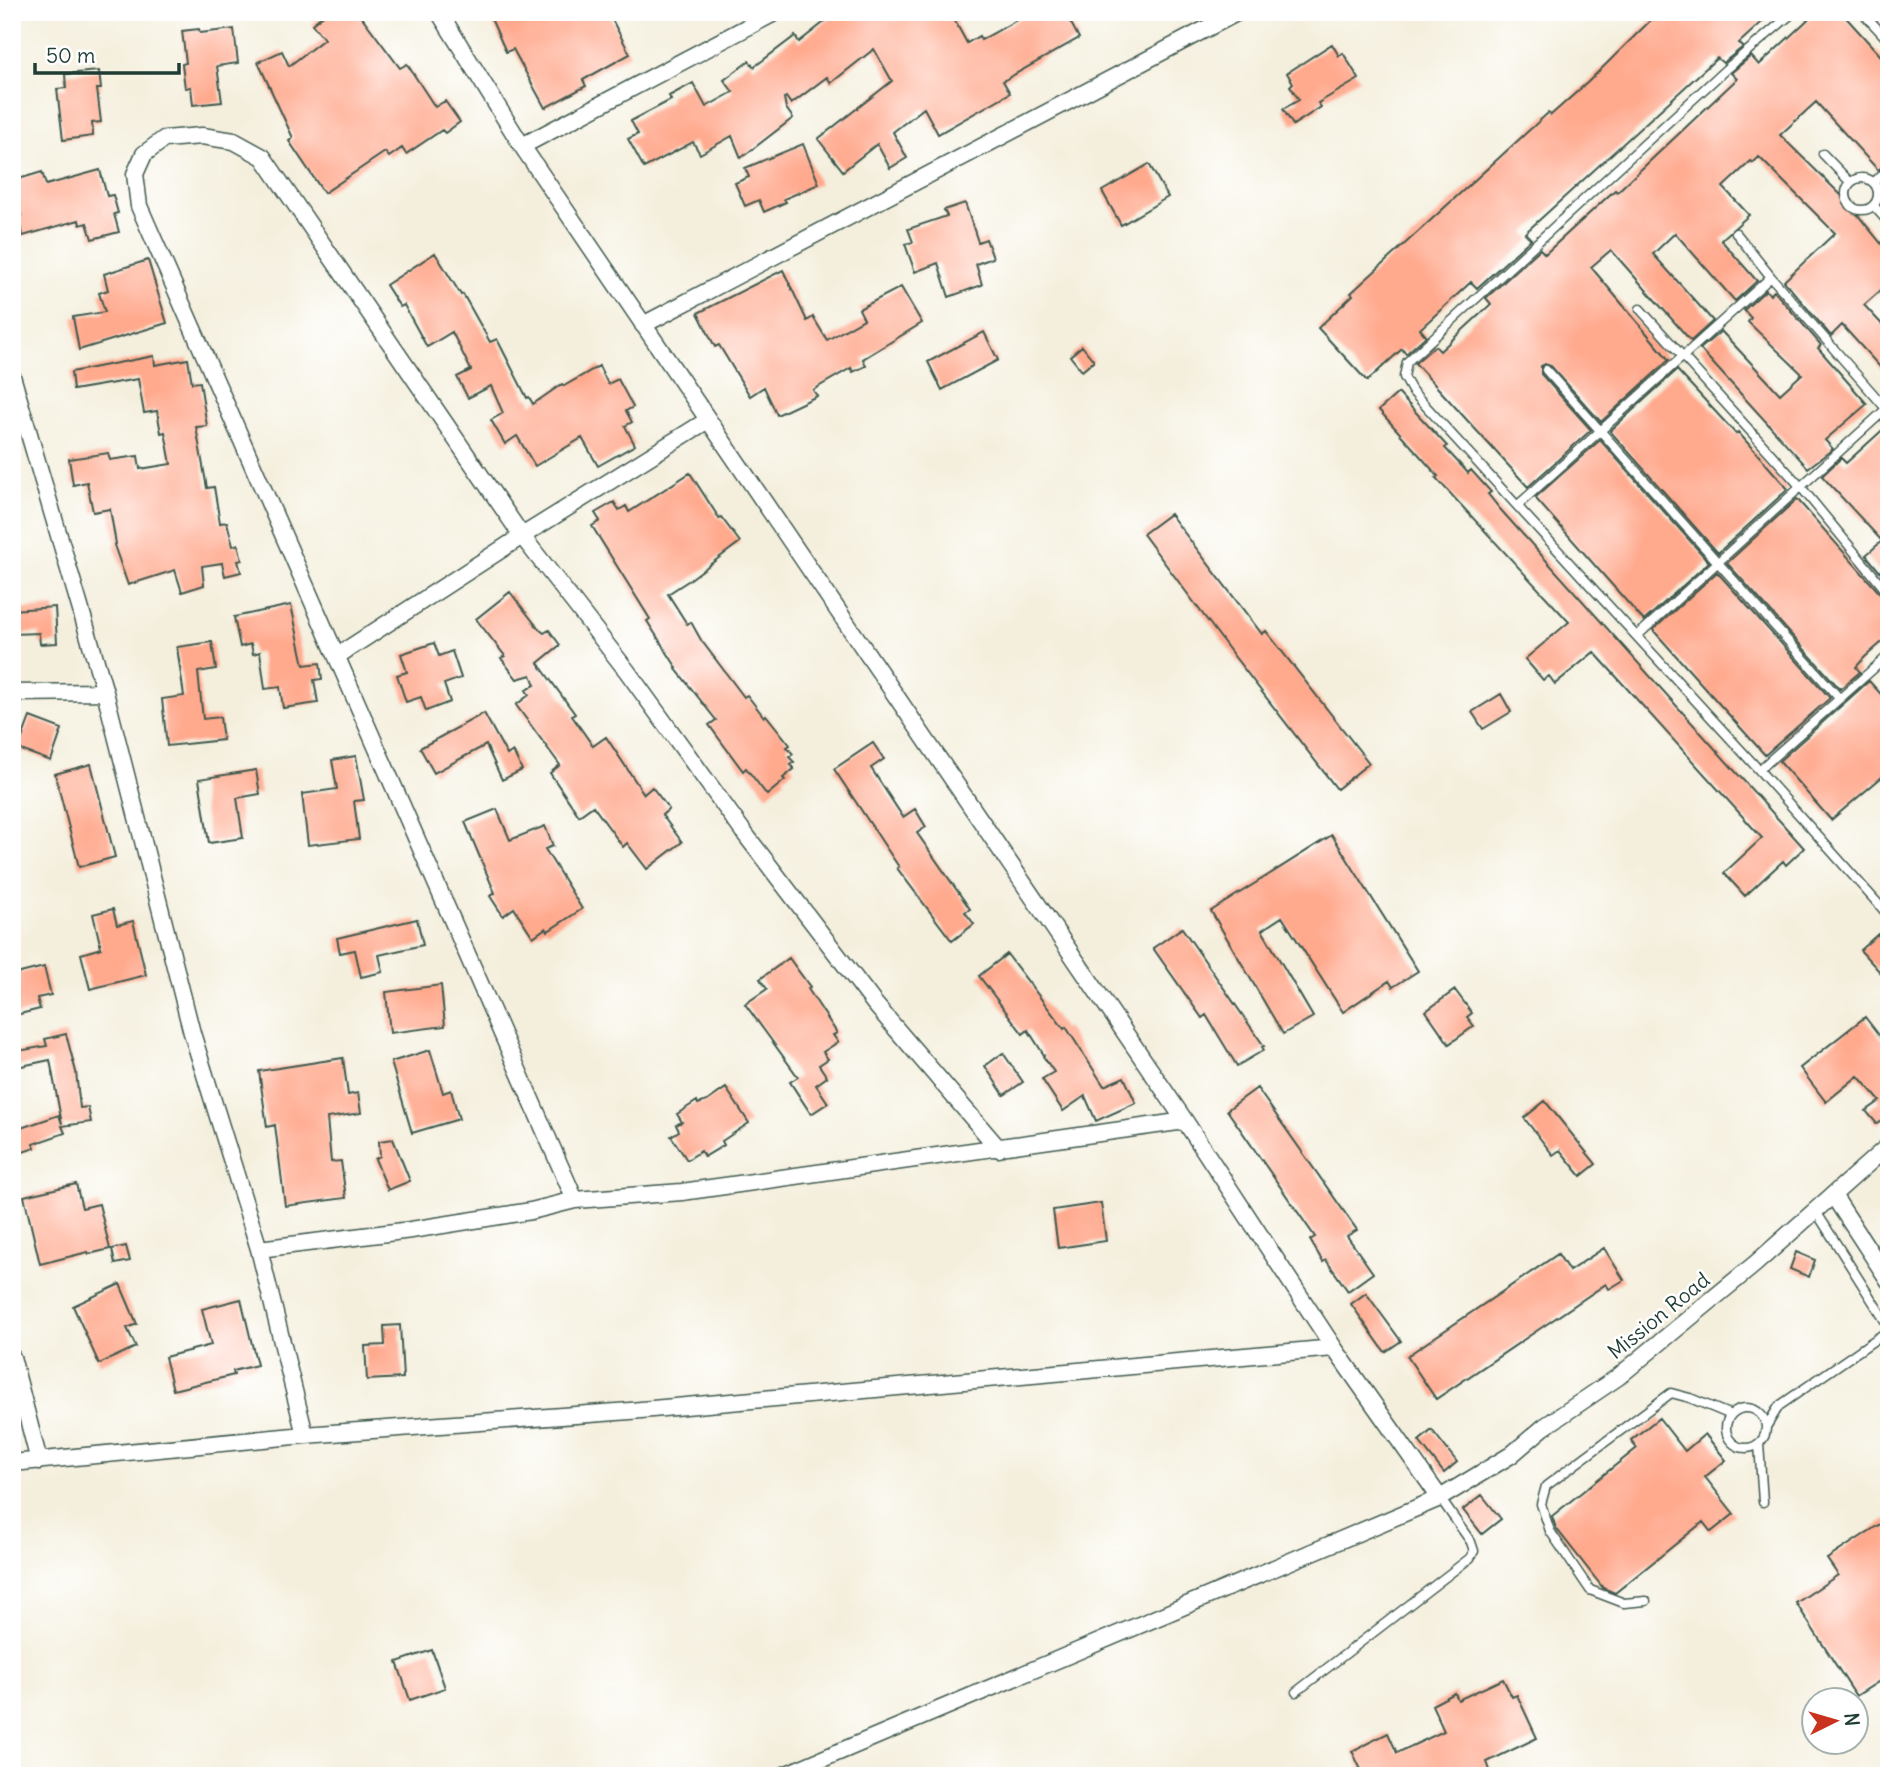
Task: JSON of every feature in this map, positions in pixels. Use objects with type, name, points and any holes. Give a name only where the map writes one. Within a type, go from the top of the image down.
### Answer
[{"type":"street","points":[[439,12],[522,146],[1185,1121],[1334,1348],[1440,1498]]},
{"type":"street","points":[[522,146],[776,12]]},
{"type":"street","points":[[643,325],[1238,12]]},
{"type":"street","points":[[575,1200],[139,206],[135,174],[144,154],[164,139],[202,136],[234,141],[263,157],[522,536],[874,1003],[999,1149]]},
{"type":"street","points":[[12,376],[105,692],[192,1033],[258,1250],[305,1435]]},
{"type":"street","points":[[337,656],[708,420]]},
{"type":"street","points":[[12,693],[105,692]]},
{"type":"street","points":[[258,1250],[411,1230],[575,1200],[682,1192],[1185,1121]]},
{"type":"street","name":"Mission Road","points":[[782,1776],[1440,1498],[1511,1455],[1545,1427],[1618,1377],[1755,1264],[1889,1145]]},
{"type":"street","points":[[1833,1195],[1889,1280]]},
{"type":"street","points":[[12,1463],[305,1435],[630,1411],[1334,1348]]},
{"type":"street","points":[[12,1357],[39,1461]]},
{"type":"lane","points":[[1794,12],[1726,69],[1407,362],[1404,377],[1412,391],[1889,916]]},
{"type":"lane","points":[[1862,12],[1889,41]]},
{"type":"lane","points":[[1822,154],[1850,182]]},
{"type":"lane","points":[[1874,182],[1889,169]]},
{"type":"lane","points":[[1862,177],[1874,182],[1878,194],[1874,206],[1862,211],[1850,206],[1844,195],[1850,182],[1862,177]]},
{"type":"lane","points":[[1874,206],[1889,223]]},
{"type":"lane","points":[[1637,636],[1800,486],[1888,411],[1736,233]]},
{"type":"lane","points":[[1518,505],[1771,277]]},
{"type":"lane","points":[[1640,309],[1800,486],[1889,594]]},
{"type":"lane","points":[[1546,370],[1839,698]]},
{"type":"lane","points":[[1759,770],[1889,655]]},
{"type":"lane","points":[[1766,1427],[1779,1406],[1889,1329],[1815,1210]]},
{"type":"lane","points":[[1646,1601],[1624,1603],[1590,1590],[1550,1531],[1541,1504],[1546,1486],[1671,1393],[1731,1415]]},
{"type":"lane","points":[[1755,1410],[1763,1417],[1766,1434],[1759,1444],[1753,1447],[1740,1447],[1729,1440],[1726,1427],[1731,1415],[1742,1409],[1779,1406]]},
{"type":"lane","points":[[1759,1444],[1763,1502]]},
{"type":"lane","points":[[1296,1692],[1470,1558],[1474,1550],[1471,1542],[1440,1498]]},
{"type":"building","points":[[327,12],[358,12],[400,68],[407,64],[435,107],[445,101],[460,122],[445,133],[442,130],[406,154],[402,148],[389,157],[385,152],[324,193],[289,141],[293,138],[258,62],[282,51],[289,66],[324,39],[312,24]]},
{"type":"building","points":[[488,12],[608,12],[630,54],[583,80],[586,86],[545,108],[513,49],[506,52]]},
{"type":"building","points":[[837,12],[950,12],[967,43],[979,36],[981,40],[1031,12],[1065,12],[1079,38],[1003,81],[1010,93],[938,134],[924,108],[893,132],[907,158],[890,168],[877,144],[843,171],[818,139],[892,81],[874,49],[831,83],[827,77],[791,104],[784,98],[786,108],[793,118],[741,158],[732,136],[700,154],[693,142],[644,168],[628,139],[638,134],[631,121],[671,100],[669,96],[693,83],[706,107],[733,92],[724,80],[749,61],[754,67],[795,36],[799,42]]},
{"type":"building","points":[[1659,12],[1773,12],[1739,43],[1743,47],[1723,63],[1717,58],[1525,233],[1531,239],[1477,288],[1471,282],[1420,329],[1426,336],[1406,354],[1402,349],[1367,381],[1318,328],[1353,295],[1351,293],[1548,113],[1551,115],[1588,82]]},
{"type":"building","points":[[1816,12],[1841,12],[1889,65],[1889,162],[1878,170],[1816,102],[1780,135],[1843,197],[1889,253],[1889,283],[1864,305],[1889,332],[1889,377],[1842,325],[1831,336],[1784,281],[1835,233],[1759,157],[1723,187],[1749,215],[1721,240],[1757,281],[1735,301],[1675,233],[1653,254],[1713,321],[1691,341],[1611,250],[1591,267],[1669,360],[1601,422],[1551,366],[1541,366],[1541,374],[1591,430],[1528,487],[1415,363],[1435,346],[1440,351],[1491,304],[1486,298],[1540,249],[1545,254],[1615,190],[1617,192],[1737,79],[1731,73],[1751,56],[1759,65]]},
{"type":"building","points":[[199,29],[200,33],[234,29],[238,63],[217,66],[222,102],[193,105],[191,87],[185,88],[182,64],[186,63],[182,31]]},
{"type":"building","points":[[1332,44],[1339,56],[1343,53],[1359,79],[1318,103],[1321,107],[1293,125],[1283,109],[1299,100],[1290,86],[1293,83],[1287,73]]},
{"type":"building","points":[[99,71],[101,89],[97,89],[101,122],[92,123],[93,136],[63,140],[57,89],[66,88],[65,74]]},
{"type":"building","points":[[803,144],[819,184],[784,199],[786,202],[764,212],[759,200],[745,206],[735,183],[749,177],[745,168]]},
{"type":"building","points":[[1149,164],[1168,197],[1121,225],[1102,191]]},
{"type":"building","points":[[100,170],[107,196],[113,195],[119,232],[92,239],[87,223],[80,225],[79,220],[23,236],[17,216],[21,215],[12,181],[42,172],[46,185]]},
{"type":"building","points":[[965,203],[978,242],[986,239],[993,258],[976,264],[982,285],[949,297],[938,263],[915,272],[905,244],[913,242],[908,229],[947,216],[944,210]]},
{"type":"building","points":[[435,253],[461,295],[463,294],[490,342],[497,339],[527,398],[529,397],[533,404],[562,384],[564,386],[599,366],[608,384],[618,379],[633,407],[626,411],[632,422],[625,426],[635,445],[598,466],[582,438],[535,466],[517,436],[505,444],[491,420],[503,413],[491,386],[468,398],[457,377],[471,370],[452,332],[427,347],[404,305],[400,307],[386,285]]},
{"type":"building","points":[[148,260],[167,323],[79,350],[73,317],[105,312],[99,293],[108,290],[104,274]]},
{"type":"building","points":[[783,270],[807,321],[813,317],[827,340],[864,319],[859,309],[901,287],[922,323],[863,359],[866,366],[853,372],[851,368],[813,390],[817,396],[777,415],[764,387],[750,396],[719,345],[715,347],[698,313]]},
{"type":"building","points":[[1766,290],[1770,295],[1774,291],[1821,345],[1818,348],[1867,404],[1825,440],[1833,449],[1808,468],[1700,349],[1721,331],[1780,394],[1802,374],[1748,322],[1751,318],[1744,310]]},
{"type":"building","points":[[984,332],[998,360],[942,390],[928,362]]},
{"type":"building","points":[[1082,346],[1094,361],[1082,371],[1070,356]]},
{"type":"building","points":[[154,356],[155,365],[188,359],[192,383],[200,382],[207,426],[196,427],[207,488],[214,487],[220,523],[227,522],[233,546],[238,544],[242,560],[238,561],[241,572],[225,576],[222,563],[202,566],[204,585],[182,592],[175,570],[128,585],[114,545],[110,509],[93,512],[87,482],[73,485],[69,459],[108,453],[110,460],[138,456],[140,469],[171,464],[165,432],[161,433],[157,411],[144,413],[138,379],[73,390],[71,372]]},
{"type":"building","points":[[1677,370],[1736,434],[1738,432],[1788,489],[1718,553],[1610,431]]},
{"type":"building","points":[[1398,393],[1468,473],[1471,470],[1491,492],[1488,494],[1500,509],[1804,848],[1786,865],[1783,861],[1745,896],[1724,873],[1762,838],[1594,652],[1555,684],[1549,676],[1543,680],[1525,659],[1569,622],[1436,478],[1438,476],[1379,410]]},
{"type":"building","points":[[1889,424],[1889,583],[1866,555],[1882,541],[1822,476],[1841,458],[1846,463]]},
{"type":"building","points":[[1600,440],[1709,562],[1644,621],[1536,497]]},
{"type":"building","points":[[690,473],[719,518],[721,517],[740,542],[668,594],[687,624],[691,622],[701,640],[744,697],[747,695],[790,745],[787,747],[793,754],[789,757],[794,762],[790,764],[794,769],[767,795],[746,768],[743,771],[709,725],[716,720],[676,669],[647,621],[650,619],[592,526],[600,521],[595,513],[614,502],[619,510],[626,506],[629,512]]},
{"type":"building","points":[[1797,499],[1884,598],[1889,600],[1889,636],[1865,657],[1856,667],[1860,672],[1840,689],[1727,563]]},
{"type":"building","points":[[1170,514],[1262,634],[1266,631],[1369,763],[1337,789],[1143,534]]},
{"type":"building","points":[[1717,572],[1830,698],[1765,755],[1653,630]]},
{"type":"building","points":[[510,592],[539,629],[544,633],[549,630],[560,645],[538,663],[575,714],[572,716],[593,746],[606,737],[644,794],[652,787],[669,809],[662,815],[682,842],[647,869],[627,843],[623,847],[593,806],[579,816],[550,773],[560,765],[516,705],[529,695],[526,690],[535,685],[531,675],[517,679],[501,658],[505,656],[476,619]]},
{"type":"building","points":[[291,605],[304,665],[320,663],[322,679],[314,680],[318,703],[283,708],[280,687],[265,689],[260,652],[253,654],[251,644],[240,647],[234,617]]},
{"type":"building","points":[[55,607],[57,643],[40,644],[39,633],[12,634],[12,610]]},
{"type":"building","points":[[212,642],[216,669],[198,672],[203,719],[220,717],[223,740],[167,746],[162,699],[184,696],[177,647]]},
{"type":"building","points":[[434,643],[439,656],[452,651],[461,678],[444,684],[450,702],[426,711],[421,697],[406,702],[397,675],[407,672],[401,654]]},
{"type":"building","points":[[1869,681],[1889,703],[1889,771],[1831,820],[1779,761]]},
{"type":"building","points":[[1501,694],[1511,712],[1483,729],[1472,712]]},
{"type":"building","points":[[484,713],[507,755],[513,751],[522,770],[502,780],[486,745],[434,773],[420,748]]},
{"type":"building","points":[[30,717],[62,729],[51,761],[18,749]]},
{"type":"building","points":[[873,743],[884,759],[871,768],[903,817],[915,809],[926,827],[917,833],[970,909],[965,912],[974,924],[952,941],[897,868],[899,867],[834,769]]},
{"type":"building","points":[[356,756],[364,800],[354,801],[359,839],[308,845],[302,794],[337,789],[332,760]]},
{"type":"building","points":[[91,764],[115,857],[79,867],[55,774]]},
{"type":"building","points":[[256,770],[260,794],[237,798],[243,838],[209,843],[199,779]]},
{"type":"building","points":[[497,809],[510,840],[545,826],[553,846],[545,849],[582,909],[548,931],[546,928],[533,937],[514,908],[503,916],[490,896],[495,893],[465,822]]},
{"type":"building","points":[[1332,835],[1418,971],[1393,987],[1389,981],[1343,1012],[1282,917],[1262,930],[1313,1017],[1283,1034],[1211,911]]},
{"type":"building","points":[[113,909],[117,925],[133,921],[146,975],[90,989],[81,954],[101,948],[93,914]]},
{"type":"building","points":[[417,919],[423,945],[379,955],[383,972],[361,977],[355,950],[340,953],[337,938]]},
{"type":"building","points":[[1182,928],[1264,1046],[1264,1050],[1237,1066],[1206,1015],[1202,1018],[1153,948]]},
{"type":"building","points":[[1878,934],[1889,946],[1889,982],[1860,950]]},
{"type":"building","points":[[1007,954],[1064,1029],[1066,1027],[1104,1086],[1124,1077],[1136,1103],[1096,1121],[1085,1096],[1063,1111],[1042,1079],[1054,1072],[1044,1055],[1028,1030],[1023,1034],[979,976]]},
{"type":"building","points":[[789,958],[837,1033],[833,1035],[838,1042],[823,1052],[828,1059],[819,1065],[827,1077],[816,1085],[828,1103],[811,1114],[790,1082],[798,1077],[745,1004],[767,989],[760,979]]},
{"type":"building","points":[[44,967],[51,995],[37,998],[40,1009],[12,1016],[12,975]]},
{"type":"building","points":[[441,985],[445,1026],[390,1033],[386,992]]},
{"type":"building","points":[[1455,990],[1472,1013],[1467,1017],[1474,1026],[1449,1044],[1426,1011]]},
{"type":"building","points":[[1865,1017],[1889,1048],[1889,1115],[1877,1124],[1866,1111],[1880,1101],[1858,1076],[1826,1102],[1800,1068]]},
{"type":"building","points":[[66,1034],[76,1072],[80,1108],[88,1107],[91,1122],[62,1126],[65,1133],[33,1144],[35,1148],[17,1154],[12,1131],[59,1115],[62,1124],[50,1060],[12,1068],[12,1052],[47,1046],[45,1039]]},
{"type":"building","points":[[430,1050],[443,1093],[451,1090],[459,1119],[412,1133],[391,1062]]},
{"type":"building","points":[[1003,1053],[1023,1082],[1004,1095],[985,1066]]},
{"type":"building","points":[[343,1058],[348,1095],[358,1093],[361,1113],[327,1118],[331,1162],[341,1161],[346,1198],[285,1206],[275,1125],[267,1127],[259,1071]]},
{"type":"building","points":[[726,1088],[749,1123],[722,1141],[724,1145],[704,1157],[701,1151],[687,1160],[671,1136],[679,1131],[676,1125],[682,1122],[677,1114],[697,1101],[698,1104],[707,1101]]},
{"type":"building","points":[[1257,1088],[1357,1230],[1347,1236],[1373,1273],[1348,1291],[1326,1260],[1323,1262],[1310,1240],[1315,1237],[1227,1110]]},
{"type":"building","points":[[1545,1101],[1596,1164],[1581,1176],[1560,1150],[1553,1155],[1524,1118]]},
{"type":"building","points":[[393,1139],[410,1181],[388,1190],[375,1159],[380,1156],[379,1141]]},
{"type":"building","points":[[76,1184],[82,1208],[99,1204],[110,1249],[40,1264],[24,1196]]},
{"type":"building","points":[[1101,1203],[1106,1241],[1058,1248],[1053,1210]]},
{"type":"building","points":[[126,1246],[130,1261],[115,1264],[112,1249]]},
{"type":"building","points":[[1604,1248],[1624,1280],[1609,1289],[1606,1284],[1436,1399],[1407,1356],[1558,1254],[1569,1271]]},
{"type":"building","points":[[1796,1252],[1815,1260],[1809,1277],[1790,1269]]},
{"type":"building","points":[[120,1284],[137,1324],[127,1328],[136,1347],[99,1364],[73,1306]]},
{"type":"building","points":[[1366,1293],[1401,1341],[1385,1352],[1351,1304]]},
{"type":"building","points":[[241,1299],[257,1365],[233,1371],[234,1375],[173,1390],[165,1357],[211,1345],[202,1309]]},
{"type":"building","points":[[400,1325],[403,1378],[367,1380],[365,1346],[385,1345],[384,1326]]},
{"type":"building","points":[[1659,1418],[1685,1451],[1705,1434],[1726,1460],[1705,1477],[1734,1514],[1711,1532],[1703,1522],[1615,1593],[1603,1588],[1556,1528],[1552,1516],[1637,1448],[1631,1440]]},
{"type":"building","points":[[1432,1430],[1457,1462],[1444,1473],[1419,1441]]},
{"type":"building","points":[[1482,1495],[1501,1519],[1482,1534],[1463,1510]]},
{"type":"building","points":[[1889,1518],[1889,1675],[1870,1687],[1850,1686],[1796,1603],[1838,1575],[1827,1559]]},
{"type":"building","points":[[432,1650],[445,1688],[410,1700],[397,1662]]},
{"type":"building","points":[[1503,1679],[1512,1697],[1517,1695],[1537,1738],[1487,1762],[1490,1770],[1479,1776],[1364,1776],[1352,1751],[1388,1733],[1397,1753],[1444,1731],[1432,1705],[1455,1693],[1458,1700]]}]
